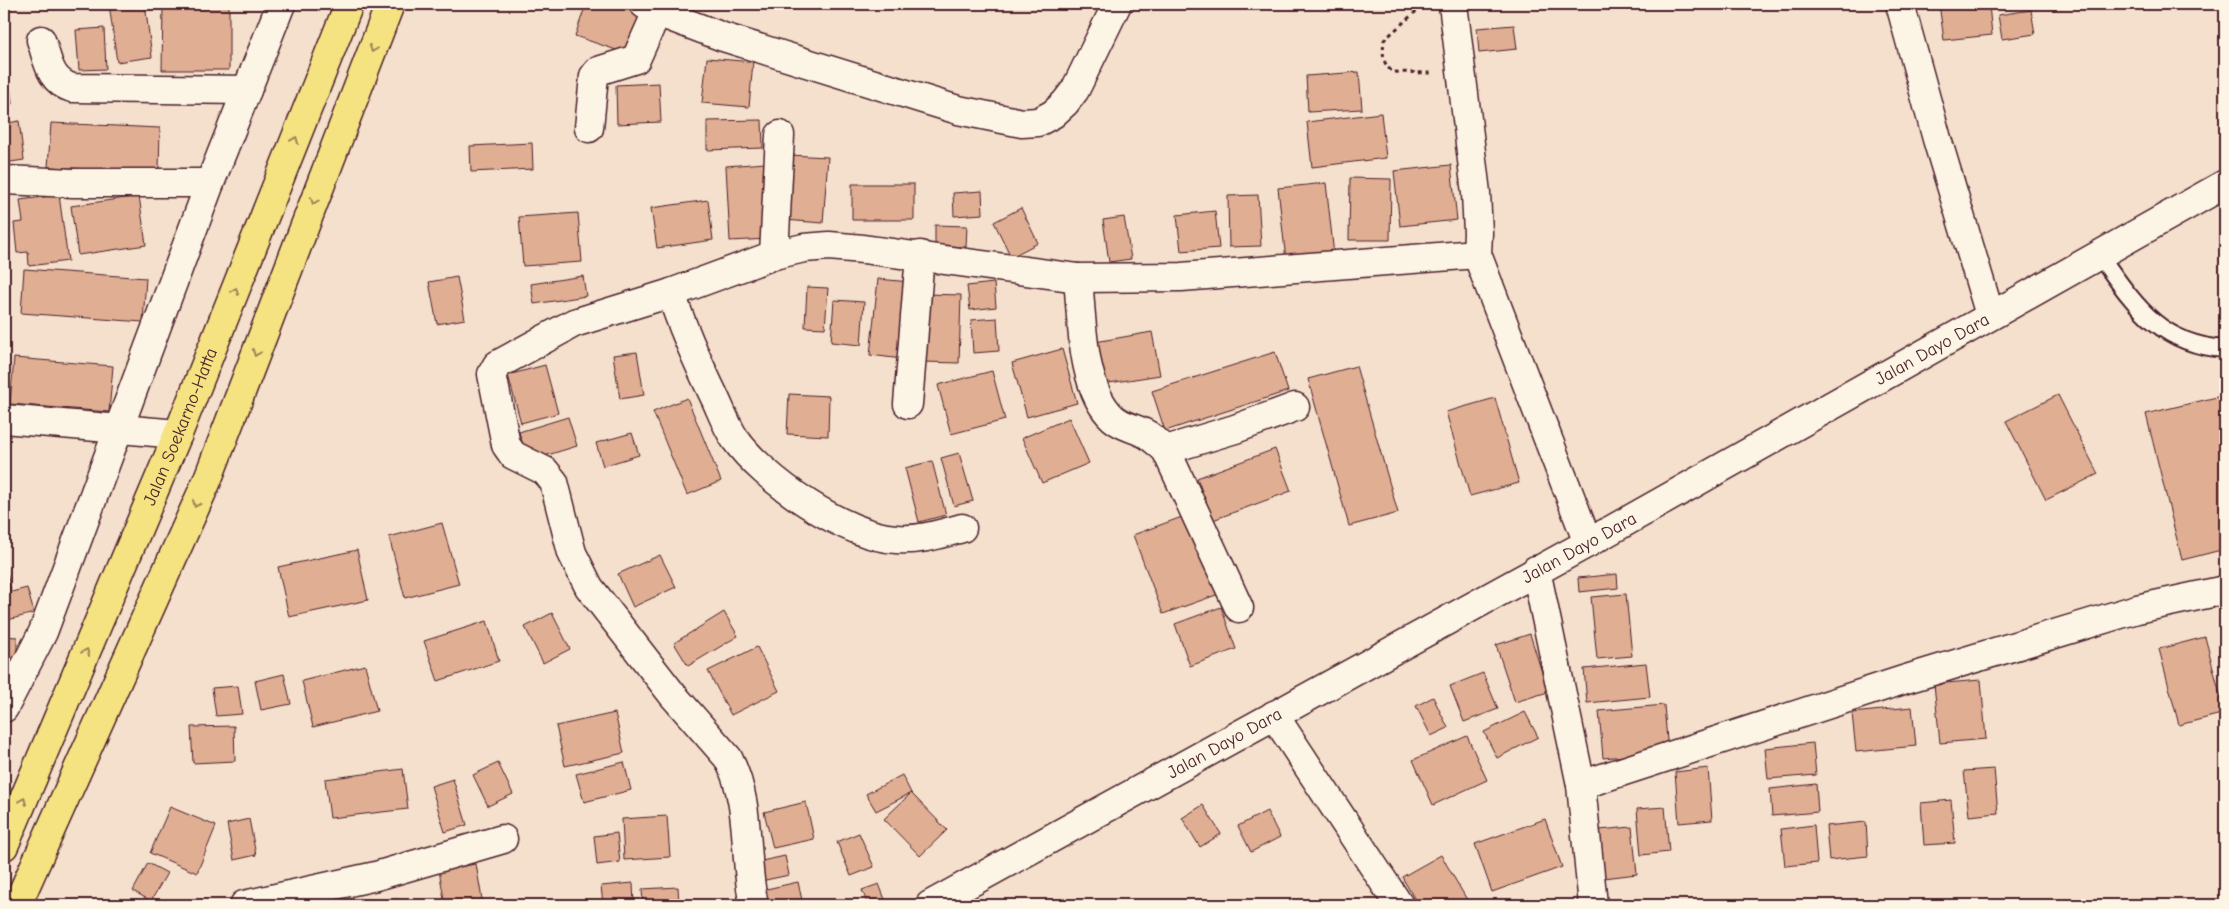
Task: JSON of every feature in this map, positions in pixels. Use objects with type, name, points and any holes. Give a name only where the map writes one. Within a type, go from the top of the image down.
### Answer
[{"type":"main road","name":"Jalan Soekarno-Hatta","points":[[4,846],[178,434],[349,4]]},
{"type":"main road","points":[[17,905],[206,481],[390,4]]},
{"type":"street","points":[[4,708],[43,632],[210,183],[281,4]]},
{"type":"street","points":[[589,128],[594,76],[598,71],[636,59],[651,8],[723,37],[958,110],[1022,123],[1038,122],[1053,114],[1065,103],[1075,90],[1117,4]]},
{"type":"street","points":[[1452,4],[1476,193],[1477,254],[1588,543]]},
{"type":"street","points":[[1900,4],[1937,139],[1990,315]]},
{"type":"street","points":[[41,40],[54,76],[58,82],[72,88],[247,90]]},
{"type":"street","points":[[774,255],[780,135]]},
{"type":"street","points":[[4,180],[73,183],[210,183]]},
{"type":"street","name":"Jalan Dayo Dara","points":[[930,905],[1588,543],[2225,184]]},
{"type":"street","points":[[754,905],[748,867],[745,808],[740,786],[733,768],[728,758],[672,694],[590,587],[572,553],[554,482],[540,467],[513,455],[506,445],[492,374],[497,365],[504,359],[574,323],[671,293],[774,255],[804,248],[829,246],[920,255],[1078,278],[1181,276],[1477,254]]},
{"type":"street","points":[[908,404],[920,255]]},
{"type":"street","points":[[1078,278],[1084,340],[1090,373],[1103,405],[1118,422],[1148,435],[1166,450],[1239,608]]},
{"type":"street","points":[[671,293],[686,338],[734,437],[768,475],[793,494],[837,520],[879,537],[912,539],[962,528]]},
{"type":"street","points":[[1166,450],[1235,429],[1296,407]]},
{"type":"street","points":[[4,419],[178,434]]},
{"type":"street","points":[[1536,570],[1581,785],[1593,905]]},
{"type":"street","points":[[1581,785],[1903,680],[2137,609],[2225,590]]},
{"type":"street","points":[[1274,716],[1399,905]]},
{"type":"street","points":[[244,905],[376,876],[504,838]]},
{"type":"lane","points":[[2100,256],[2133,302],[2156,326],[2181,340],[2208,348],[2225,349]]},
{"type":"path","points":[[1425,4],[1384,40],[1384,62],[1393,72],[1461,72]]},
{"type":"building","points":[[109,4],[145,4],[152,57],[117,62]]},
{"type":"building","points":[[163,4],[229,4],[229,70],[162,70]]},
{"type":"building","points":[[586,4],[634,4],[644,7],[628,54],[575,36]]},
{"type":"building","points":[[1939,4],[1998,4],[1989,5],[1992,35],[1944,40]]},
{"type":"building","points":[[2031,10],[2035,34],[2002,39],[1998,15]]},
{"type":"building","points":[[1514,25],[1517,49],[1479,53],[1477,28]]},
{"type":"building","points":[[4,28],[12,104],[4,105]]},
{"type":"building","points":[[104,28],[106,69],[79,70],[76,30]]},
{"type":"building","points":[[707,58],[753,62],[749,107],[702,103]]},
{"type":"building","points":[[1359,72],[1362,109],[1308,112],[1306,76]]},
{"type":"building","points":[[659,83],[661,122],[617,124],[616,85]]},
{"type":"building","points":[[4,113],[6,113],[8,123],[19,121],[24,160],[4,163]]},
{"type":"building","points":[[1381,113],[1386,158],[1312,167],[1307,122]]},
{"type":"building","points":[[762,120],[763,148],[707,150],[707,121]]},
{"type":"building","points":[[51,123],[160,128],[159,172],[48,167]]},
{"type":"building","points":[[532,143],[533,169],[471,172],[470,146]]},
{"type":"building","points":[[789,155],[828,157],[823,223],[784,220]]},
{"type":"building","points":[[765,163],[769,239],[730,241],[726,166]]},
{"type":"building","points":[[1451,165],[1457,220],[1400,226],[1394,171]]},
{"type":"building","points":[[1350,178],[1391,179],[1390,240],[1349,240]]},
{"type":"building","points":[[1326,183],[1334,255],[1286,260],[1278,188]]},
{"type":"building","points":[[852,184],[914,184],[914,220],[852,220]]},
{"type":"building","points":[[982,191],[983,214],[954,216],[953,193]]},
{"type":"building","points":[[59,195],[68,261],[29,266],[28,252],[17,253],[14,223],[23,222],[20,200]]},
{"type":"building","points":[[1258,195],[1261,246],[1229,247],[1228,196]]},
{"type":"building","points":[[139,196],[146,245],[78,255],[71,206]]},
{"type":"building","points":[[708,200],[713,240],[657,248],[651,208]]},
{"type":"building","points":[[1021,208],[1038,243],[1011,257],[994,222]]},
{"type":"building","points":[[1215,211],[1219,248],[1181,251],[1177,215]]},
{"type":"building","points":[[578,213],[582,262],[523,266],[519,217]]},
{"type":"building","points":[[1124,217],[1131,259],[1109,262],[1103,220]]},
{"type":"building","points":[[935,225],[967,226],[966,247],[935,246]]},
{"type":"building","points":[[24,269],[146,278],[143,322],[21,313]]},
{"type":"building","points":[[583,276],[586,296],[534,304],[531,284]]},
{"type":"building","points":[[457,277],[465,319],[437,324],[429,282]]},
{"type":"building","points":[[878,279],[910,282],[902,359],[870,355]]},
{"type":"building","points":[[994,283],[996,307],[970,310],[967,286]]},
{"type":"building","points":[[807,287],[828,288],[825,328],[805,327]]},
{"type":"building","points":[[926,294],[961,295],[959,363],[923,362]]},
{"type":"building","points":[[834,300],[864,302],[861,345],[831,342]]},
{"type":"building","points":[[997,318],[999,351],[973,353],[971,320]]},
{"type":"building","points":[[1152,332],[1160,375],[1103,384],[1095,342]]},
{"type":"building","points":[[1062,349],[1077,403],[1027,417],[1012,363]]},
{"type":"building","points":[[637,352],[644,395],[620,399],[613,355]]},
{"type":"building","points":[[1275,352],[1288,391],[1165,431],[1152,391]]},
{"type":"building","points":[[14,358],[113,366],[109,412],[10,404]]},
{"type":"building","points":[[545,365],[558,413],[521,423],[508,375]]},
{"type":"building","points":[[1356,366],[1398,513],[1349,526],[1308,379]]},
{"type":"building","points":[[992,371],[1005,420],[951,434],[938,385]]},
{"type":"building","points":[[789,394],[829,396],[828,436],[787,434]]},
{"type":"building","points":[[2058,395],[2098,474],[2046,500],[2006,421]]},
{"type":"building","points":[[2225,395],[2225,549],[2182,560],[2146,414]]},
{"type":"building","points":[[687,398],[721,481],[687,495],[653,412]]},
{"type":"building","points":[[1495,398],[1519,483],[1470,496],[1446,412]]},
{"type":"building","points":[[568,417],[577,446],[528,461],[519,432]]},
{"type":"building","points":[[1069,418],[1089,463],[1042,483],[1022,438]]},
{"type":"building","points":[[632,433],[639,455],[603,466],[596,443]]},
{"type":"building","points":[[1275,449],[1291,491],[1213,520],[1197,478]]},
{"type":"building","points":[[959,453],[973,501],[954,506],[941,458]]},
{"type":"building","points":[[932,461],[946,515],[919,522],[905,468]]},
{"type":"building","points":[[1190,514],[1219,594],[1163,614],[1133,535]]},
{"type":"building","points":[[442,523],[459,584],[405,598],[389,537]]},
{"type":"building","points":[[357,550],[368,600],[289,617],[278,567]]},
{"type":"building","points":[[660,555],[676,587],[633,607],[618,574]]},
{"type":"building","points":[[4,569],[6,569],[11,590],[4,592]]},
{"type":"building","points":[[1617,574],[1618,588],[1579,592],[1578,578]]},
{"type":"building","points":[[27,588],[34,613],[4,621],[4,594]]},
{"type":"building","points":[[1626,594],[1632,656],[1597,659],[1591,597]]},
{"type":"building","points":[[1221,607],[1236,649],[1190,666],[1175,624]]},
{"type":"building","points":[[724,612],[738,636],[688,666],[674,643]]},
{"type":"building","points":[[552,613],[570,649],[543,663],[525,627]]},
{"type":"building","points":[[487,621],[499,661],[438,681],[424,641]]},
{"type":"building","points":[[1530,634],[1548,692],[1515,702],[1496,645]]},
{"type":"building","points":[[4,636],[17,637],[17,672],[4,671]]},
{"type":"building","points":[[2205,637],[2225,713],[2179,725],[2159,649]]},
{"type":"building","points":[[757,647],[779,691],[731,715],[708,671]]},
{"type":"building","points":[[1646,663],[1650,697],[1587,703],[1584,669]]},
{"type":"building","points":[[365,665],[377,711],[313,727],[302,681]]},
{"type":"building","points":[[1483,673],[1498,709],[1464,722],[1450,686]]},
{"type":"building","points":[[284,674],[291,704],[261,710],[255,681]]},
{"type":"building","points":[[1981,680],[1986,739],[1940,743],[1934,684]]},
{"type":"building","points":[[238,686],[242,714],[216,716],[212,688]]},
{"type":"building","points":[[1433,697],[1448,728],[1431,736],[1416,706]]},
{"type":"building","points":[[1664,705],[1668,752],[1603,758],[1599,711]]},
{"type":"building","points":[[1912,707],[1916,746],[1856,752],[1852,713]]},
{"type":"building","points":[[1525,712],[1538,737],[1497,758],[1484,732]]},
{"type":"building","points":[[615,713],[624,753],[565,766],[556,726]]},
{"type":"building","points":[[234,726],[235,761],[193,763],[191,727]]},
{"type":"building","points":[[1467,736],[1487,780],[1433,805],[1413,760]]},
{"type":"building","points":[[1813,743],[1816,775],[1768,779],[1765,748]]},
{"type":"building","points":[[624,762],[631,790],[584,802],[576,774]]},
{"type":"building","points":[[498,763],[513,794],[488,806],[473,775]]},
{"type":"building","points":[[1708,768],[1712,820],[1679,823],[1675,772]]},
{"type":"building","points":[[403,769],[408,809],[330,818],[325,779]]},
{"type":"building","points":[[1994,769],[1998,813],[1969,816],[1964,771]]},
{"type":"building","points":[[902,775],[911,793],[876,811],[866,794]]},
{"type":"building","points":[[453,779],[467,825],[445,832],[431,786]]},
{"type":"building","points":[[1816,784],[1818,812],[1772,816],[1770,789]]},
{"type":"building","points":[[911,793],[947,830],[920,856],[884,819]]},
{"type":"building","points":[[1951,800],[1955,843],[1924,845],[1921,803]]},
{"type":"building","points":[[806,802],[814,839],[773,848],[764,812]]},
{"type":"building","points":[[1203,805],[1221,834],[1200,847],[1182,818]]},
{"type":"building","points":[[170,807],[216,826],[197,873],[150,853]]},
{"type":"building","points":[[1665,807],[1669,852],[1641,855],[1637,809]]},
{"type":"building","points":[[1267,811],[1280,837],[1251,852],[1238,826]]},
{"type":"building","points":[[667,816],[670,857],[624,860],[622,819]]},
{"type":"building","points":[[249,819],[256,855],[234,860],[227,824]]},
{"type":"building","points":[[1545,819],[1562,867],[1492,892],[1475,844]]},
{"type":"building","points":[[1866,822],[1868,856],[1829,860],[1826,826]]},
{"type":"building","points":[[1814,825],[1817,863],[1785,866],[1781,829]]},
{"type":"building","points":[[1632,827],[1637,874],[1604,878],[1599,830]]},
{"type":"building","points":[[617,833],[620,862],[597,865],[594,836]]},
{"type":"building","points":[[859,833],[874,867],[851,876],[837,842]]},
{"type":"building","points":[[1441,855],[1470,905],[1418,905],[1402,877]]},
{"type":"building","points":[[785,856],[789,875],[761,881],[757,862]]},
{"type":"building","points":[[148,863],[167,873],[151,901],[133,891]]},
{"type":"building","points":[[476,864],[483,905],[445,905],[439,870]]},
{"type":"building","points":[[798,882],[803,905],[765,905],[762,890]]},
{"type":"building","points":[[633,883],[634,905],[603,905],[601,886]]},
{"type":"building","points":[[879,884],[886,902],[868,905],[862,890]]},
{"type":"building","points":[[678,887],[679,905],[643,905],[642,889]]},
{"type":"building","points":[[398,899],[399,905],[357,905]]}]
